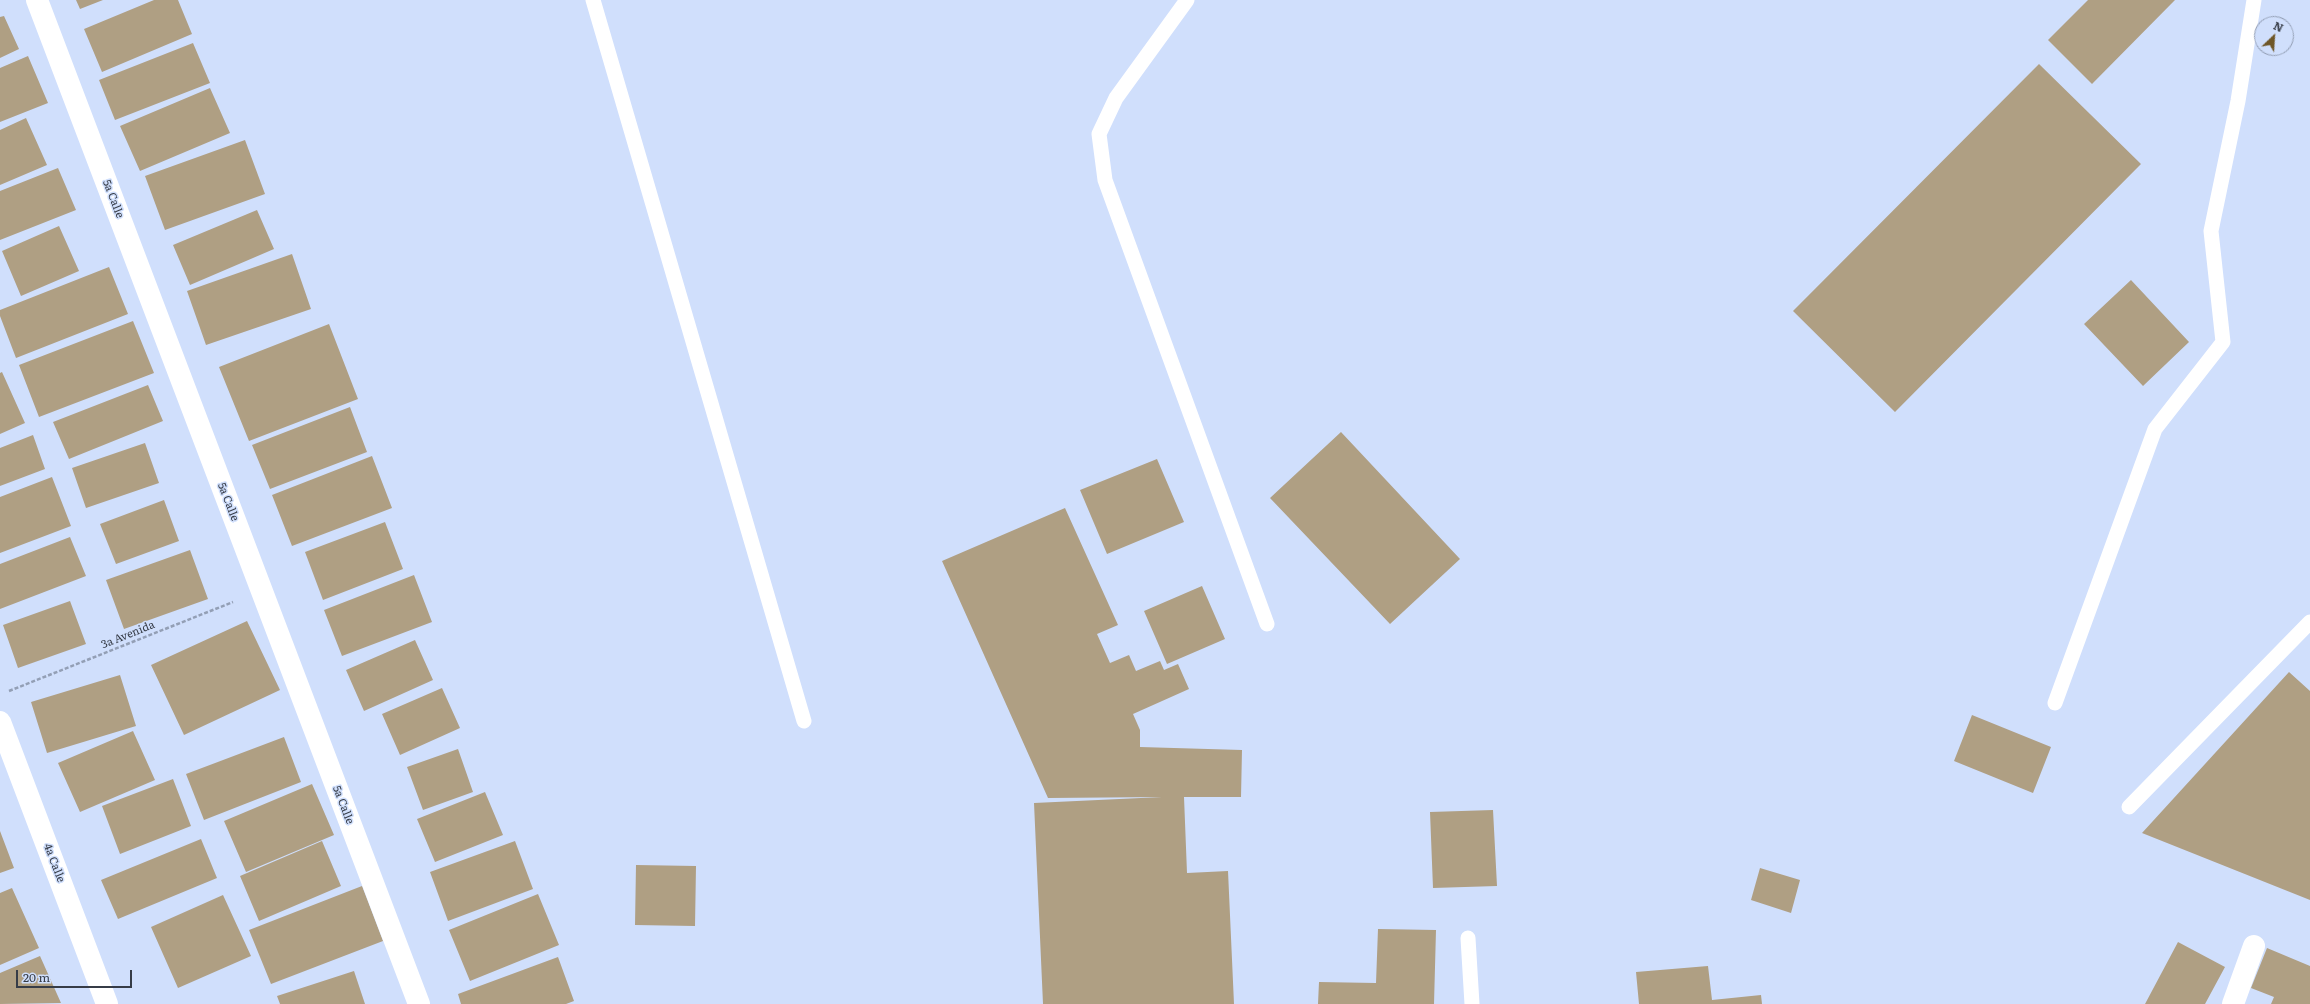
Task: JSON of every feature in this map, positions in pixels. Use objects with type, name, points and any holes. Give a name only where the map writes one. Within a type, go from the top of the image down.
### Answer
[{"type":"street","name":"5a Calle","points":[[37,0],[419,1004]]},
{"type":"street","name":"4a Calle","points":[[0,722],[107,1004]]},
{"type":"street","points":[[2233,1004],[2254,946]]},
{"type":"lane","points":[[593,0],[804,722]]},
{"type":"lane","points":[[1187,0],[1116,98],[1099,134],[1105,180],[1267,624]]},
{"type":"lane","points":[[2055,703],[2155,429],[2223,342],[2211,231],[2238,101],[2254,0]]},
{"type":"lane","points":[[2129,807],[2310,622]]},
{"type":"lane","points":[[1468,938],[1472,1004]]},
{"type":"path","name":"3a Avenida","points":[[7,692],[261,590]]},
{"type":"building","points":[[76,0],[103,0],[80,9]]},
{"type":"building","points":[[154,0],[178,0],[192,34],[102,72],[84,29]]},
{"type":"building","points":[[2088,0],[2175,0],[2092,84],[2048,40]]},
{"type":"building","points":[[4,16],[19,49],[0,58],[0,17]]},
{"type":"building","points":[[193,43],[210,83],[115,120],[99,80]]},
{"type":"building","points":[[28,56],[48,103],[0,122],[0,68]]},
{"type":"building","points":[[2039,64],[2141,164],[1895,412],[1793,311]]},
{"type":"building","points":[[210,88],[230,133],[140,171],[120,126]]},
{"type":"building","points":[[26,118],[47,165],[0,185],[0,130]]},
{"type":"building","points":[[245,140],[265,194],[165,230],[145,176]]},
{"type":"building","points":[[58,168],[76,210],[0,240],[0,191]]},
{"type":"building","points":[[257,210],[274,249],[190,285],[173,245]]},
{"type":"building","points":[[59,226],[79,271],[21,296],[2,251]]},
{"type":"building","points":[[292,254],[311,309],[206,345],[187,291]]},
{"type":"building","points":[[109,267],[128,314],[16,358],[0,316],[0,310]]},
{"type":"building","points":[[2131,280],[2189,342],[2143,386],[2084,324]]},
{"type":"building","points":[[133,321],[154,373],[39,417],[19,365]]},
{"type":"building","points":[[329,324],[358,399],[249,441],[219,367]]},
{"type":"building","points":[[2,372],[25,423],[0,434],[0,373]]},
{"type":"building","points":[[148,385],[163,421],[69,459],[53,422]]},
{"type":"building","points":[[350,407],[367,452],[270,489],[252,445]]},
{"type":"building","points":[[1341,432],[1460,559],[1390,624],[1270,498]]},
{"type":"building","points":[[33,435],[45,469],[0,486],[0,448]]},
{"type":"building","points":[[145,443],[159,483],[86,508],[72,468]]},
{"type":"building","points":[[372,456],[392,508],[292,546],[272,495]]},
{"type":"building","points":[[1157,459],[1184,522],[1107,554],[1080,490]]},
{"type":"building","points":[[52,477],[71,526],[0,553],[0,497]]},
{"type":"building","points":[[164,500],[179,541],[116,564],[100,524]]},
{"type":"building","points":[[1065,508],[1118,625],[1097,634],[1110,663],[1129,655],[1136,671],[1160,661],[1164,670],[1178,664],[1189,689],[1133,714],[1140,730],[1140,747],[1242,750],[1241,797],[1184,797],[1187,873],[1228,871],[1234,1004],[1043,1004],[1034,803],[1162,797],[1048,798],[942,561]]},
{"type":"building","points":[[385,522],[403,569],[323,600],[305,552]]},
{"type":"building","points":[[70,537],[86,576],[0,609],[0,564]]},
{"type":"building","points":[[190,550],[208,599],[124,629],[106,580]]},
{"type":"building","points":[[414,575],[432,622],[342,656],[324,610]]},
{"type":"building","points":[[1202,586],[1225,639],[1167,664],[1144,611]]},
{"type":"building","points":[[70,601],[86,644],[18,668],[3,625]]},
{"type":"building","points":[[247,621],[280,690],[184,735],[151,665]]},
{"type":"building","points":[[415,640],[433,680],[364,711],[346,670]]},
{"type":"building","points":[[2289,672],[2310,691],[2310,900],[2142,833]]},
{"type":"building","points":[[120,675],[136,726],[47,753],[31,702]]},
{"type":"building","points":[[442,688],[460,728],[400,755],[382,714]]},
{"type":"building","points":[[1972,715],[2051,747],[2033,793],[1954,761]]},
{"type":"building","points":[[133,731],[155,780],[80,812],[58,763]]},
{"type":"building","points":[[284,737],[301,782],[204,820],[186,774]]},
{"type":"building","points":[[458,749],[473,792],[423,810],[407,767]]},
{"type":"building","points":[[173,779],[191,826],[120,854],[102,806]]},
{"type":"building","points":[[312,784],[334,835],[246,872],[224,821]]},
{"type":"building","points":[[485,792],[503,835],[435,862],[417,819]]},
{"type":"building","points":[[1493,810],[1497,886],[1433,888],[1430,812]]},
{"type":"building","points":[[0,831],[14,868],[0,873]]},
{"type":"building","points":[[201,839],[217,878],[118,919],[101,880]]},
{"type":"building","points":[[322,841],[341,886],[259,921],[240,876]]},
{"type":"building","points":[[515,841],[533,889],[448,921],[430,872]]},
{"type":"building","points":[[636,865],[696,866],[695,926],[635,925]]},
{"type":"building","points":[[1760,868],[1800,880],[1791,913],[1751,900]]},
{"type":"building","points":[[362,886],[383,941],[271,984],[249,930]]},
{"type":"building","points":[[12,888],[39,948],[0,965],[0,893]]},
{"type":"building","points":[[538,894],[559,945],[470,981],[449,930]]},
{"type":"building","points":[[223,895],[251,956],[178,988],[151,927]]},
{"type":"building","points":[[1378,929],[1436,930],[1434,1004],[1318,1004],[1319,982],[1376,983]]},
{"type":"building","points":[[2178,942],[2225,967],[2205,1004],[2145,1004]]},
{"type":"building","points":[[2267,948],[2310,966],[2310,1004],[2271,1004],[2274,997],[2251,988]]},
{"type":"building","points":[[40,956],[61,1003],[0,1004],[0,973]]},
{"type":"building","points":[[558,957],[574,1001],[566,1004],[461,1004],[458,994]]},
{"type":"building","points":[[1708,966],[1712,1000],[1761,995],[1762,1004],[1639,1004],[1636,972]]},
{"type":"building","points":[[354,971],[365,1004],[280,1004],[277,996]]}]
